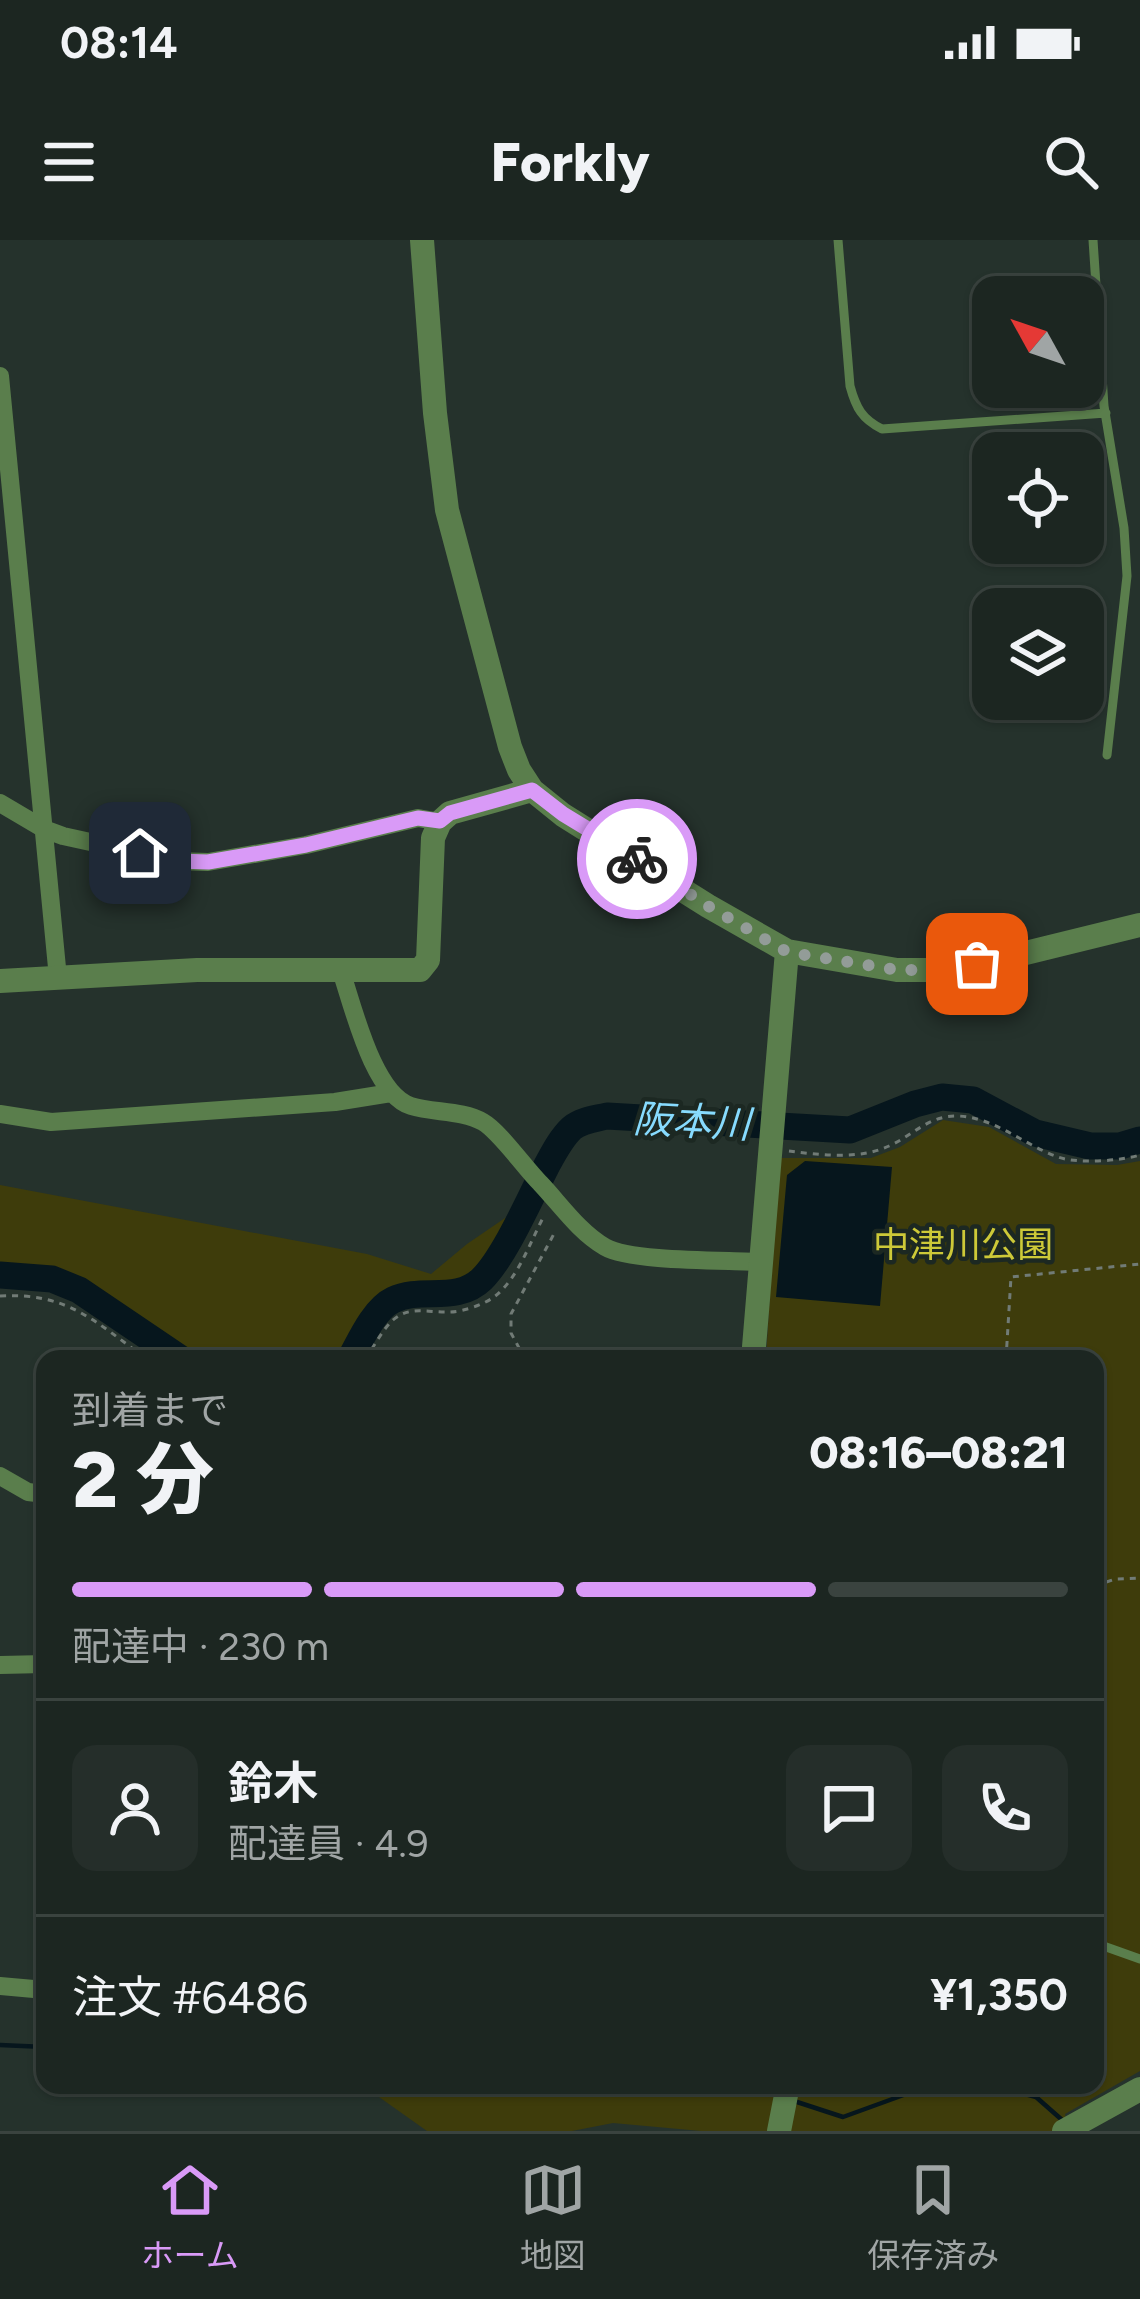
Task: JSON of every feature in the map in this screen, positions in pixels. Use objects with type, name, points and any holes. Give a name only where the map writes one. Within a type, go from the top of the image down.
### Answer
[{"type":"street","points":[[422,240],[447,510],[510,747],[532,790],[563,814],[787,952],[897,970],[934,970],[1140,925]]},
{"type":"street","points":[[0,376],[58,978]]},
{"type":"street","points":[[0,981],[196,970],[420,970],[428,960],[433,838],[440,821],[450,813],[532,790]]},
{"type":"street","points":[[0,803],[63,836],[178,861],[208,862],[306,845],[418,818],[440,821]]},
{"type":"street","points":[[754,1350],[787,952]]},
{"type":"street","points":[[341,971],[369,1052],[391,1093],[413,1107],[487,1124],[601,1245],[623,1255],[760,1262]]},
{"type":"street","points":[[0,1114],[51,1122],[334,1102],[391,1093]]},
{"type":"street","points":[[0,1476],[36,1493]]},
{"type":"street","points":[[0,1665],[36,1664]]},
{"type":"street","points":[[0,1986],[36,1989]]},
{"type":"street","points":[[1064,2131],[1140,2089]]},
{"type":"street","points":[[779,2131],[786,2094]]},
{"type":"lane","points":[[838,240],[850,386],[856,408],[868,422],[882,429],[1106,413]]},
{"type":"lane","points":[[1093,240],[1106,413],[1127,576],[1108,755]]},
{"type":"lane","points":[[1104,1945],[1140,1959]]},
{"type":"path","points":[[770,1146],[815,1155],[868,1154],[893,1145],[922,1124],[956,1116],[979,1119],[1062,1159],[1124,1160],[1140,1155]]},
{"type":"path","points":[[372,1350],[394,1319],[405,1313],[451,1312],[493,1298],[510,1278],[553,1197]]},
{"type":"path","points":[[520,1350],[511,1333],[511,1314],[560,1222],[569,1215]]},
{"type":"path","points":[[1007,1350],[1011,1277],[1140,1264]]},
{"type":"path","points":[[0,1296],[64,1303],[134,1350]]},
{"type":"path","points":[[1104,1583],[1140,1578]]},
{"type":"green space","name":"中津川公園","points":[[943,1120],[989,1127],[1056,1164],[1140,1161],[1140,2071],[1104,2092],[1104,1350],[767,1350],[778,1158],[871,1158],[900,1147]]},
{"type":"green space","points":[[0,1185],[367,1254],[431,1274],[508,1216],[492,1250],[459,1287],[390,1293],[349,1350],[175,1350],[81,1284],[54,1273],[0,1269]]},
{"type":"green space","name":"中津川公園","points":[[375,2094],[1100,2094],[1065,2114],[1069,2131],[701,2131],[613,2123],[572,2131],[427,2131]]},
{"type":"shaded area","points":[[805,1161],[892,1167],[880,1306],[776,1297],[787,1175]]},
{"type":"waterway","name":"阪本川","points":[[355,1350],[374,1318],[393,1300],[461,1291],[482,1279],[508,1242],[561,1141],[572,1128],[589,1120],[607,1116],[850,1130],[942,1097],[973,1100],[1035,1133],[1090,1146],[1140,1140]]},
{"type":"waterway","name":"阪本川","points":[[0,1275],[52,1279],[79,1290],[168,1350]]},
{"type":"waterway","points":[[0,2045],[36,2047]]},
{"type":"waterway","points":[[771,2094],[778,2096]]},
{"type":"waterway","points":[[794,2101],[843,2117],[906,2094]]},
{"type":"waterway","points":[[1025,2094],[1036,2097],[1061,2119]]},
{"type":"way so far","points":[[637,859],[787,952],[897,970],[977,964]]},
{"type":"route","points":[[140,853],[208,862],[418,818],[440,821],[450,813],[532,790],[637,859]]}]
